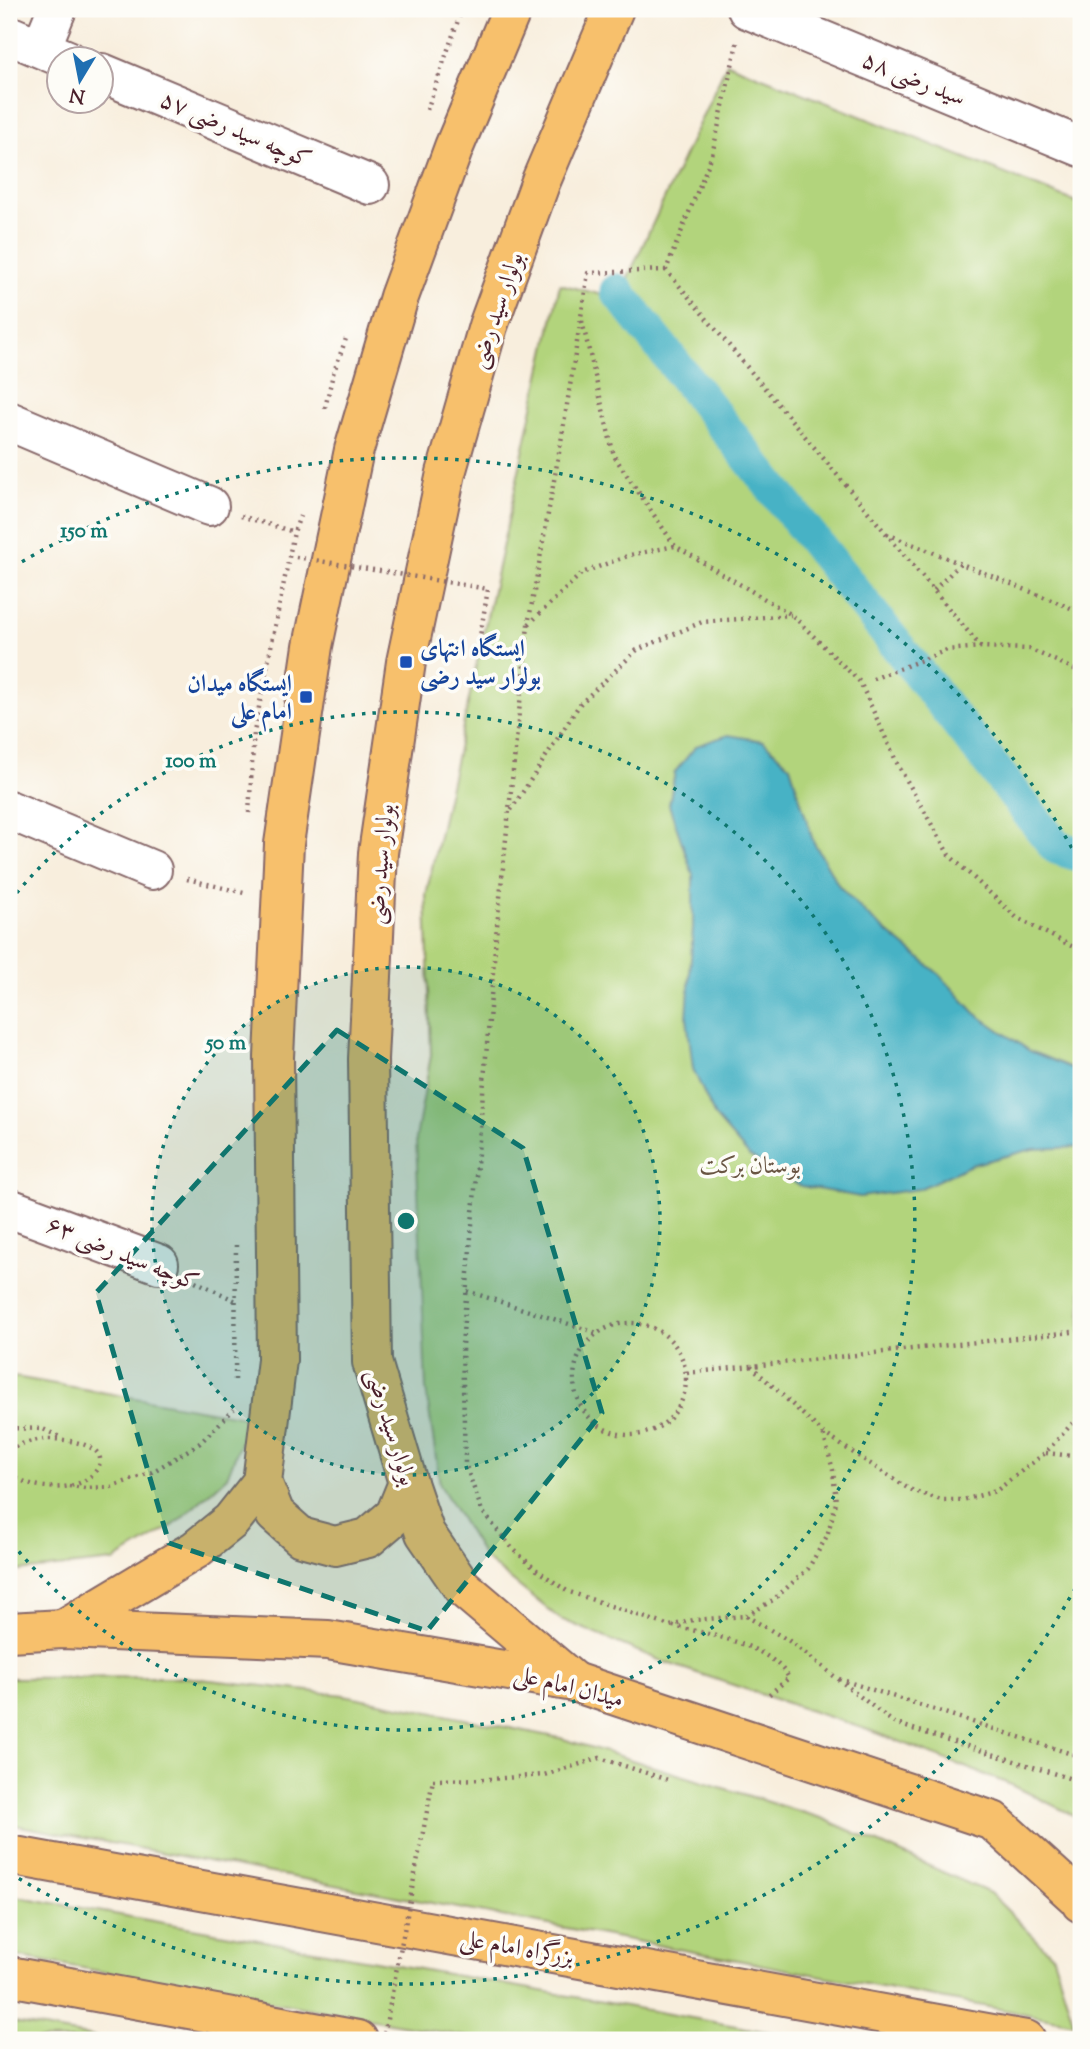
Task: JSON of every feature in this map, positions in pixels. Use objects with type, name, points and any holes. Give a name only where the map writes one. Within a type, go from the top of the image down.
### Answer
[{"type":"main road","points":[[408,1483],[395,1516],[368,1538],[335,1546],[301,1537],[275,1514],[262,1482],[277,1360],[274,1058],[284,844],[313,646],[354,450],[399,297],[454,147],[512,9]]},
{"type":"main road","name":"بولوار سید رضی","points":[[574,1682],[462,1587],[425,1533],[408,1483],[372,1362],[368,1059],[378,853],[406,662],[446,473],[488,326],[541,181],[614,9]]},
{"type":"main road","points":[[62,1629],[195,1550],[231,1521],[262,1482]]},
{"type":"main road","name":"میدان امام علی","points":[[9,1632],[62,1629],[328,1640],[574,1682],[993,1821],[1081,1903]]},
{"type":"main road","points":[[993,1821],[1081,1866]]},
{"type":"main road","name":"بزرگراه امام علی","points":[[9,1855],[1026,2040]]},
{"type":"main road","points":[[9,1976],[358,2040]]},
{"type":"street","points":[[39,48],[57,9]]},
{"type":"street","name":"سید رضی ۵۸","points":[[742,22],[1081,147]]},
{"type":"street","name":"کوچه سید رضی ۵۷","points":[[116,80],[370,185]]},
{"type":"street","points":[[9,421],[209,506]]},
{"type":"street","points":[[9,810],[152,870]]},
{"type":"street","name":"کوچه سید رضی ۶۳","points":[[9,1208],[159,1264]]},
{"type":"path","points":[[666,270],[712,155],[742,22]]},
{"type":"path","points":[[666,270],[588,272],[528,625],[496,936],[462,1345],[465,1463],[482,1511],[512,1548],[534,1568],[567,1591],[670,1626],[714,1635],[757,1650],[783,1666],[789,1678],[767,1696]]},
{"type":"path","points":[[666,270],[981,647]]},
{"type":"path","points":[[580,317],[614,456],[675,546],[792,615],[860,682],[898,765],[949,855],[1017,918],[1081,951]]},
{"type":"path","points":[[209,506],[294,533]]},
{"type":"path","points":[[887,534],[1081,611]]},
{"type":"path","points":[[528,625],[582,573],[630,555],[675,546]]},
{"type":"path","points":[[296,557],[488,589],[477,654]]},
{"type":"path","points":[[934,590],[961,564]]},
{"type":"path","points":[[509,813],[580,704],[637,650],[702,622],[792,615]]},
{"type":"path","points":[[873,679],[947,650],[981,647],[1029,649],[1081,672]]},
{"type":"path","points":[[152,870],[244,893]]},
{"type":"path","name":"کوچه سید رضی ۶۳","points":[[159,1264],[236,1301]]},
{"type":"path","points":[[467,1292],[597,1333]]},
{"type":"path","points":[[634,1323],[654,1327],[670,1338],[681,1354],[687,1373],[685,1392],[677,1410],[663,1425],[646,1433],[626,1435],[607,1430],[591,1419],[579,1404],[574,1384],[576,1365],[583,1347],[597,1333],[615,1324],[634,1323]]},
{"type":"path","points":[[687,1373],[1081,1331]]},
{"type":"path","points":[[751,1366],[823,1433],[909,1489],[941,1500],[964,1500],[996,1491],[1045,1453],[1081,1414]]},
{"type":"path","points":[[9,1428],[43,1429],[65,1440]]},
{"type":"path","points":[[670,1626],[693,1620],[746,1616],[773,1600],[807,1569],[827,1536],[835,1503],[833,1470],[823,1433]]},
{"type":"path","points":[[9,1450],[20,1444],[45,1439],[65,1440],[88,1446],[98,1452],[101,1460],[97,1470],[87,1479],[69,1486],[51,1488],[34,1485],[9,1473]]},
{"type":"path","points":[[1045,1453],[1081,1457]]},
{"type":"path","points":[[746,1616],[788,1640],[894,1723],[1081,1782]]},
{"type":"path","points":[[834,1678],[1081,1757]]},
{"type":"path","points":[[383,2040],[433,1780],[544,1775],[600,1758],[671,1781]]},
{"type":"highlighted area","points":[[337,1030],[523,1148],[602,1413],[427,1631],[169,1543],[96,1293]]},
{"type":"green space","name":"بوستان برکت","points":[[727,63],[1081,204],[1081,1819],[1014,1786],[877,1733],[664,1662],[560,1619],[485,1559],[440,1485],[426,1390],[416,1138],[431,1055],[426,895],[560,284],[618,299]]},
{"type":"green space","points":[[9,1376],[250,1418],[227,1477],[174,1525],[114,1561],[9,1572]]},
{"type":"green space","points":[[183,1677],[344,1695],[560,1738],[824,1819],[990,1893],[1053,1956],[1074,2023],[9,1824],[9,1678]]},
{"type":"green space","points":[[9,1895],[814,2040],[485,2040],[9,1955]]},
{"type":"green space","points":[[9,2022],[110,2040],[9,2040]]},
{"type":"water","points":[[728,735],[763,741],[790,766],[813,841],[839,886],[870,918],[940,975],[975,1013],[1030,1051],[1081,1072],[1081,1147],[1033,1149],[971,1165],[919,1189],[860,1197],[801,1186],[749,1156],[715,1117],[693,1069],[687,1018],[693,928],[693,875],[669,805],[675,772],[696,746]]},
{"type":"waterway","points":[[617,291],[1056,847],[1081,855]]},
{"type":"place","name":"ایستگاه انتهای بولوار سید رضی","points":[[406,662]]},
{"type":"place","name":"ایستگاه میدان امام علی","points":[[306,697]]}]
